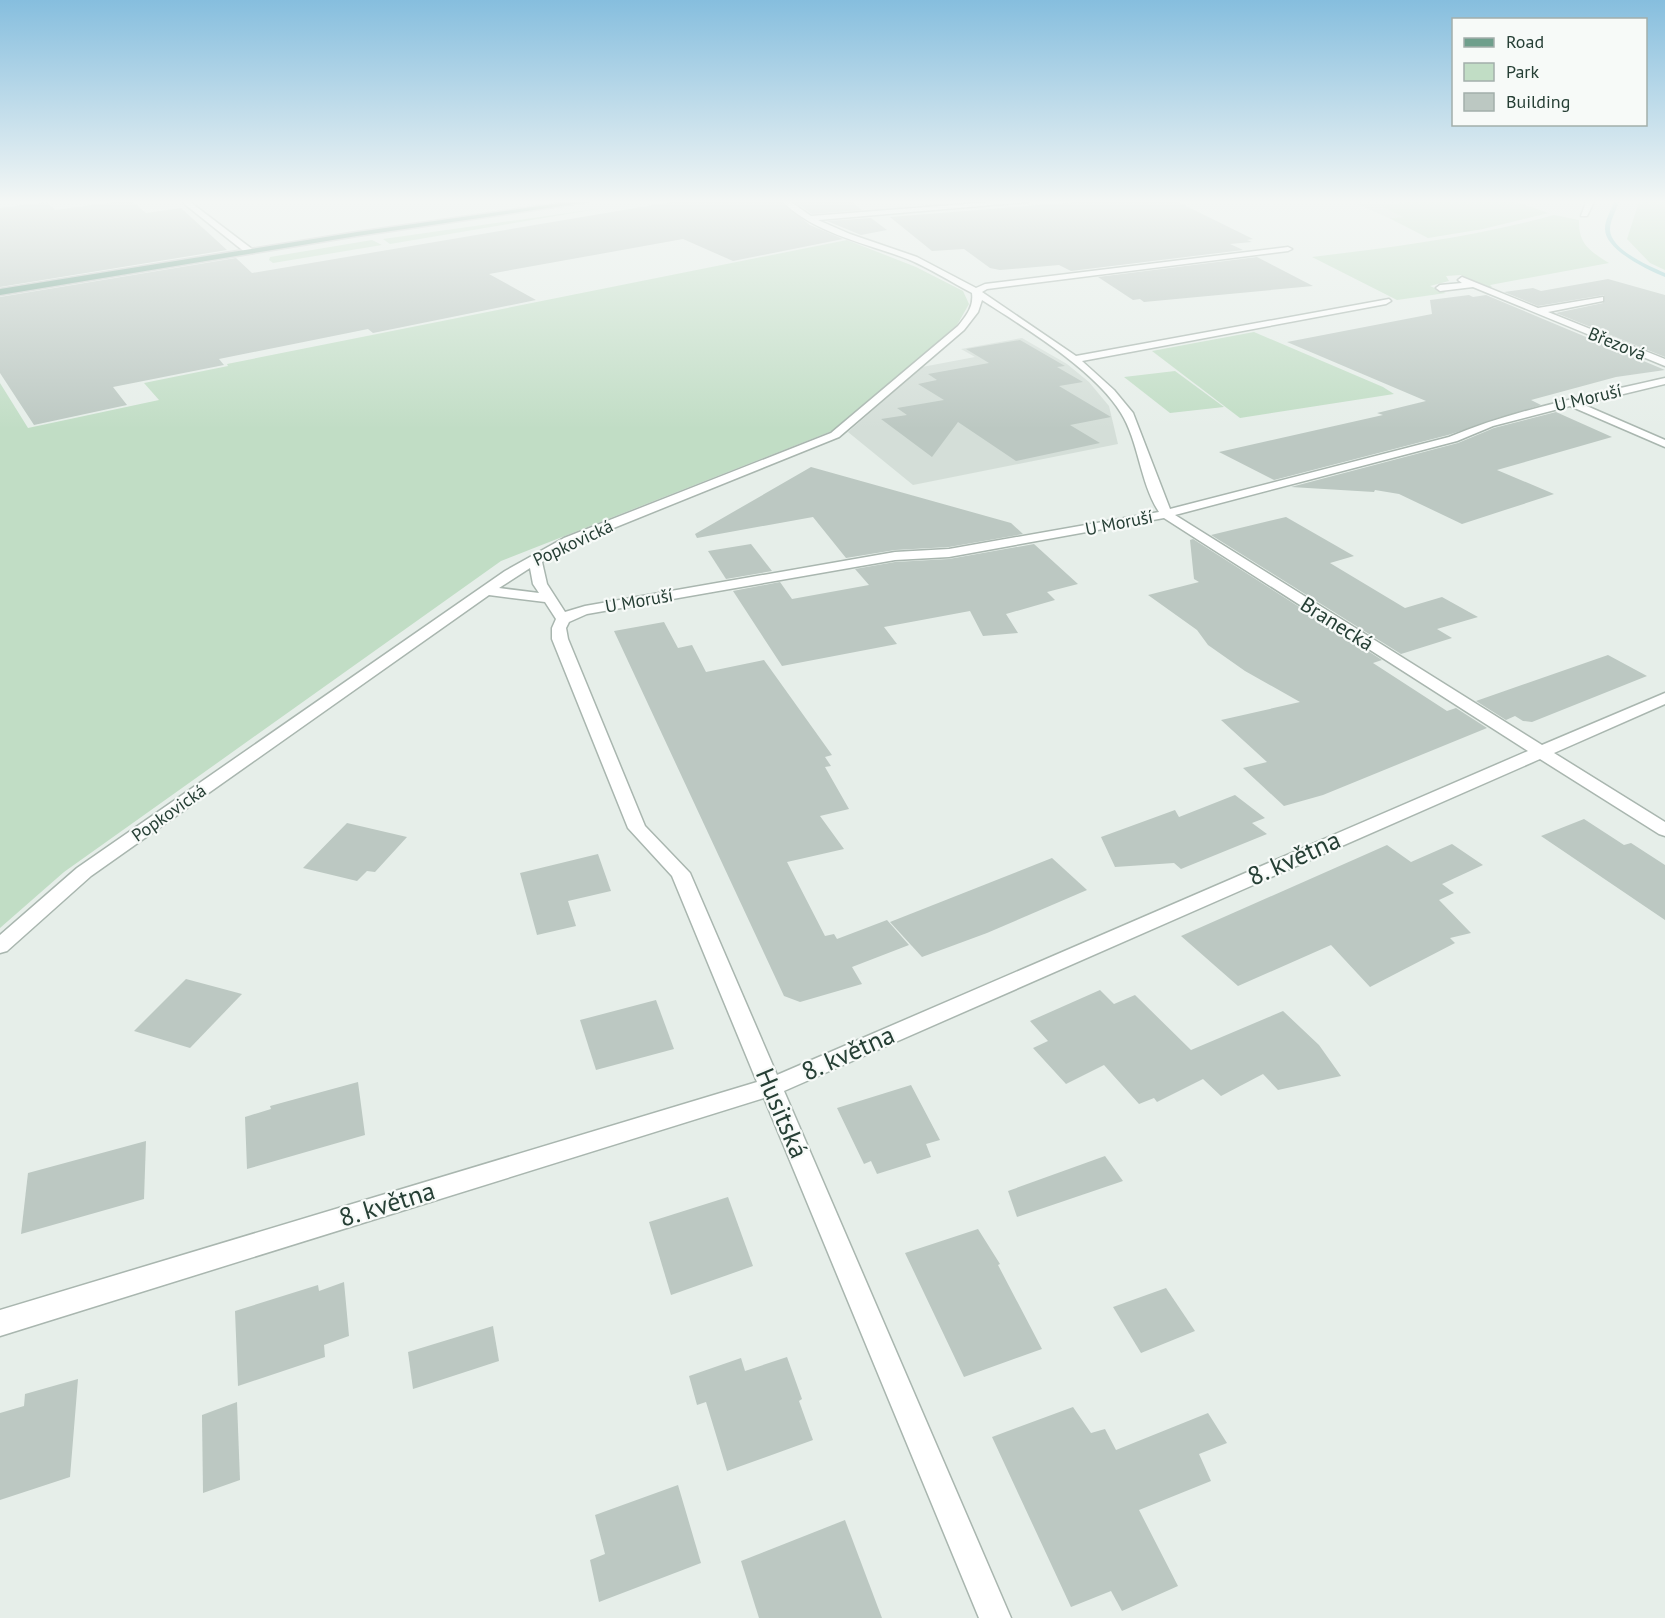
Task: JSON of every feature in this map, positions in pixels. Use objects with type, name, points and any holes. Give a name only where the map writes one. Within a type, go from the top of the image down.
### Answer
[{"type":"main road","points":[[0,292],[88,278]]},
{"type":"street","points":[[949,278],[1029,326],[1074,359],[1110,392],[1127,413],[1167,514]]},
{"type":"street","points":[[976,292],[985,288],[1051,278]]},
{"type":"street","name":"Březová","points":[[1462,280],[1665,363]]},
{"type":"street","points":[[1440,288],[1472,285]]},
{"type":"street","name":"Popkovická","points":[[0,946],[84,872],[487,591],[535,560],[569,542],[835,435],[961,328],[972,315],[977,304],[976,292]]},
{"type":"street","name":"Březová","points":[[1536,311],[1600,299]]},
{"type":"street","points":[[1074,359],[1386,301]]},
{"type":"street","name":"U Moruší","points":[[563,619],[585,610],[895,556],[949,553],[1167,514],[1453,439],[1494,422],[1569,402],[1665,381]]},
{"type":"street","points":[[1569,402],[1665,444]]},
{"type":"street","name":"Branecká","points":[[1167,514],[1177,523],[1665,830]]},
{"type":"street","points":[[535,560],[540,584],[563,619]]},
{"type":"street","points":[[487,591],[548,598]]},
{"type":"street","name":"Husitská","points":[[563,619],[559,628],[560,639],[637,828],[680,873],[995,1618]]},
{"type":"street","name":"8. května","points":[[0,1323],[771,1087],[1540,750],[1665,698]]},
{"type":"shaded area","points":[[1022,338],[1067,364],[1089,382],[1109,406],[1118,444],[913,485],[848,432],[922,367],[975,357],[961,349]]},
{"type":"green space","points":[[659,278],[937,278],[963,291],[969,304],[957,325],[842,427],[501,561],[64,872],[0,928],[0,383],[28,428],[159,400],[144,383],[228,366],[227,364]]},
{"type":"green space","points":[[1353,278],[1447,278],[1449,281],[1430,286],[1446,293],[1397,300]]},
{"type":"green space","points":[[1466,278],[1531,278],[1490,285],[1492,287],[1488,288]]},
{"type":"green space","points":[[1254,332],[1383,387],[1394,394],[1240,418],[1152,351]]},
{"type":"green space","points":[[1175,371],[1224,407],[1170,413],[1124,377]]},
{"type":"building","points":[[0,278],[58,278],[0,287]]},
{"type":"building","points":[[118,278],[495,278],[536,300],[373,333],[368,329],[219,359],[224,365],[113,387],[127,405],[34,425],[0,373],[0,297]]},
{"type":"building","points":[[1099,278],[1297,278],[1313,286],[1144,302],[1140,299],[1133,300]]},
{"type":"building","points":[[1608,279],[1665,295],[1665,357],[1556,313],[1603,303],[1604,295],[1538,306],[1504,292],[1533,288],[1541,291]]},
{"type":"building","points":[[1469,295],[1473,297],[1486,295],[1665,370],[1616,377],[1531,400],[1541,405],[1448,435],[1274,480],[1219,452],[1383,415],[1377,413],[1426,401],[1287,342],[1432,314],[1430,300]]},
{"type":"building","points":[[1020,340],[1065,366],[1057,367],[1083,382],[1059,386],[1111,417],[1070,425],[1100,443],[1016,461],[958,422],[932,457],[881,419],[907,415],[897,408],[944,400],[918,384],[937,380],[928,374],[989,363],[966,349]]},
{"type":"building","points":[[1556,412],[1612,437],[1497,470],[1554,494],[1462,524],[1399,494],[1375,490],[1374,492],[1291,487],[1458,443],[1494,428]]},
{"type":"building","points":[[811,467],[1011,523],[1023,534],[949,547],[895,550],[846,558],[813,517],[697,538],[695,534]]},
{"type":"building","points":[[1286,517],[1354,556],[1330,563],[1405,608],[1442,597],[1478,617],[1437,629],[1452,638],[1401,654],[1211,535]]},
{"type":"building","points":[[1193,539],[1382,660],[1373,663],[1447,711],[1456,708],[1487,728],[1323,795],[1284,806],[1243,768],[1267,762],[1221,720],[1300,702],[1245,671],[1208,645],[1197,630],[1148,595],[1199,582],[1194,579],[1190,540]]},
{"type":"building","points":[[751,544],[772,571],[726,579],[708,551]]},
{"type":"building","points":[[1034,544],[1078,584],[1047,592],[1055,600],[1006,614],[1018,633],[983,636],[970,611],[884,627],[897,644],[782,666],[733,591],[780,582],[792,599],[869,585],[855,569],[895,562],[949,559]]},
{"type":"building","points":[[664,622],[678,648],[692,645],[706,672],[764,660],[832,755],[825,757],[831,766],[825,767],[849,809],[820,816],[844,849],[787,862],[825,936],[834,934],[837,939],[887,920],[909,945],[852,967],[862,984],[800,1002],[784,996],[614,631]]},
{"type":"building","points":[[1608,655],[1647,676],[1532,722],[1523,721],[1515,716],[1506,720],[1476,701]]},
{"type":"building","points":[[1235,795],[1265,818],[1252,823],[1267,834],[1181,869],[1174,863],[1115,867],[1101,837],[1175,810],[1179,817]]},
{"type":"building","points":[[1584,819],[1624,845],[1631,843],[1665,865],[1665,920],[1541,836]]},
{"type":"building","points":[[347,823],[407,837],[375,872],[367,871],[357,881],[303,868]]},
{"type":"building","points":[[1452,844],[1483,865],[1442,884],[1454,893],[1439,900],[1471,933],[1450,938],[1455,943],[1370,987],[1331,945],[1238,986],[1181,936],[1387,845],[1411,862]]},
{"type":"building","points":[[598,854],[611,891],[568,901],[576,926],[537,935],[520,873]]},
{"type":"building","points":[[1052,858],[1087,890],[987,933],[922,957],[890,922]]},
{"type":"building","points":[[186,979],[242,994],[190,1048],[134,1031]]},
{"type":"building","points":[[1100,990],[1114,1004],[1135,995],[1191,1050],[1283,1011],[1319,1045],[1341,1076],[1278,1090],[1263,1074],[1221,1096],[1203,1079],[1157,1102],[1154,1098],[1139,1104],[1104,1065],[1066,1084],[1033,1048],[1048,1041],[1030,1021]]},
{"type":"building","points":[[656,1000],[674,1049],[596,1070],[580,1020]]},
{"type":"building","points":[[358,1082],[365,1135],[247,1169],[245,1117],[271,1109],[270,1106]]},
{"type":"building","points":[[911,1085],[940,1140],[926,1144],[931,1157],[877,1174],[871,1161],[864,1164],[837,1108]]},
{"type":"building","points":[[146,1141],[144,1199],[21,1234],[28,1173]]},
{"type":"building","points":[[1105,1156],[1123,1181],[1017,1217],[1008,1191]]},
{"type":"building","points":[[728,1197],[753,1266],[671,1295],[649,1222]]},
{"type":"building","points":[[978,1229],[1000,1264],[998,1265],[1042,1349],[964,1377],[905,1253]]},
{"type":"building","points":[[344,1282],[349,1336],[324,1345],[325,1357],[238,1386],[235,1311],[318,1285],[319,1291]]},
{"type":"building","points":[[1166,1288],[1195,1331],[1141,1353],[1113,1307]]},
{"type":"building","points":[[493,1326],[499,1361],[413,1389],[408,1352]]},
{"type":"building","points":[[787,1357],[813,1440],[727,1471],[706,1402],[697,1405],[689,1376],[741,1358],[745,1371]]},
{"type":"building","points":[[78,1379],[70,1477],[0,1500],[0,1413],[24,1406],[25,1394]]},
{"type":"building","points":[[237,1402],[240,1480],[203,1493],[202,1415]]},
{"type":"building","points":[[1073,1407],[1091,1433],[1105,1429],[1116,1450],[1208,1413],[1227,1443],[1199,1454],[1211,1481],[1139,1510],[1178,1586],[1122,1611],[1111,1591],[1071,1607],[992,1437]]},
{"type":"building","points":[[678,1485],[701,1563],[599,1602],[590,1560],[605,1554],[595,1515]]},
{"type":"building","points":[[845,1520],[882,1618],[759,1618],[741,1561]]}]
